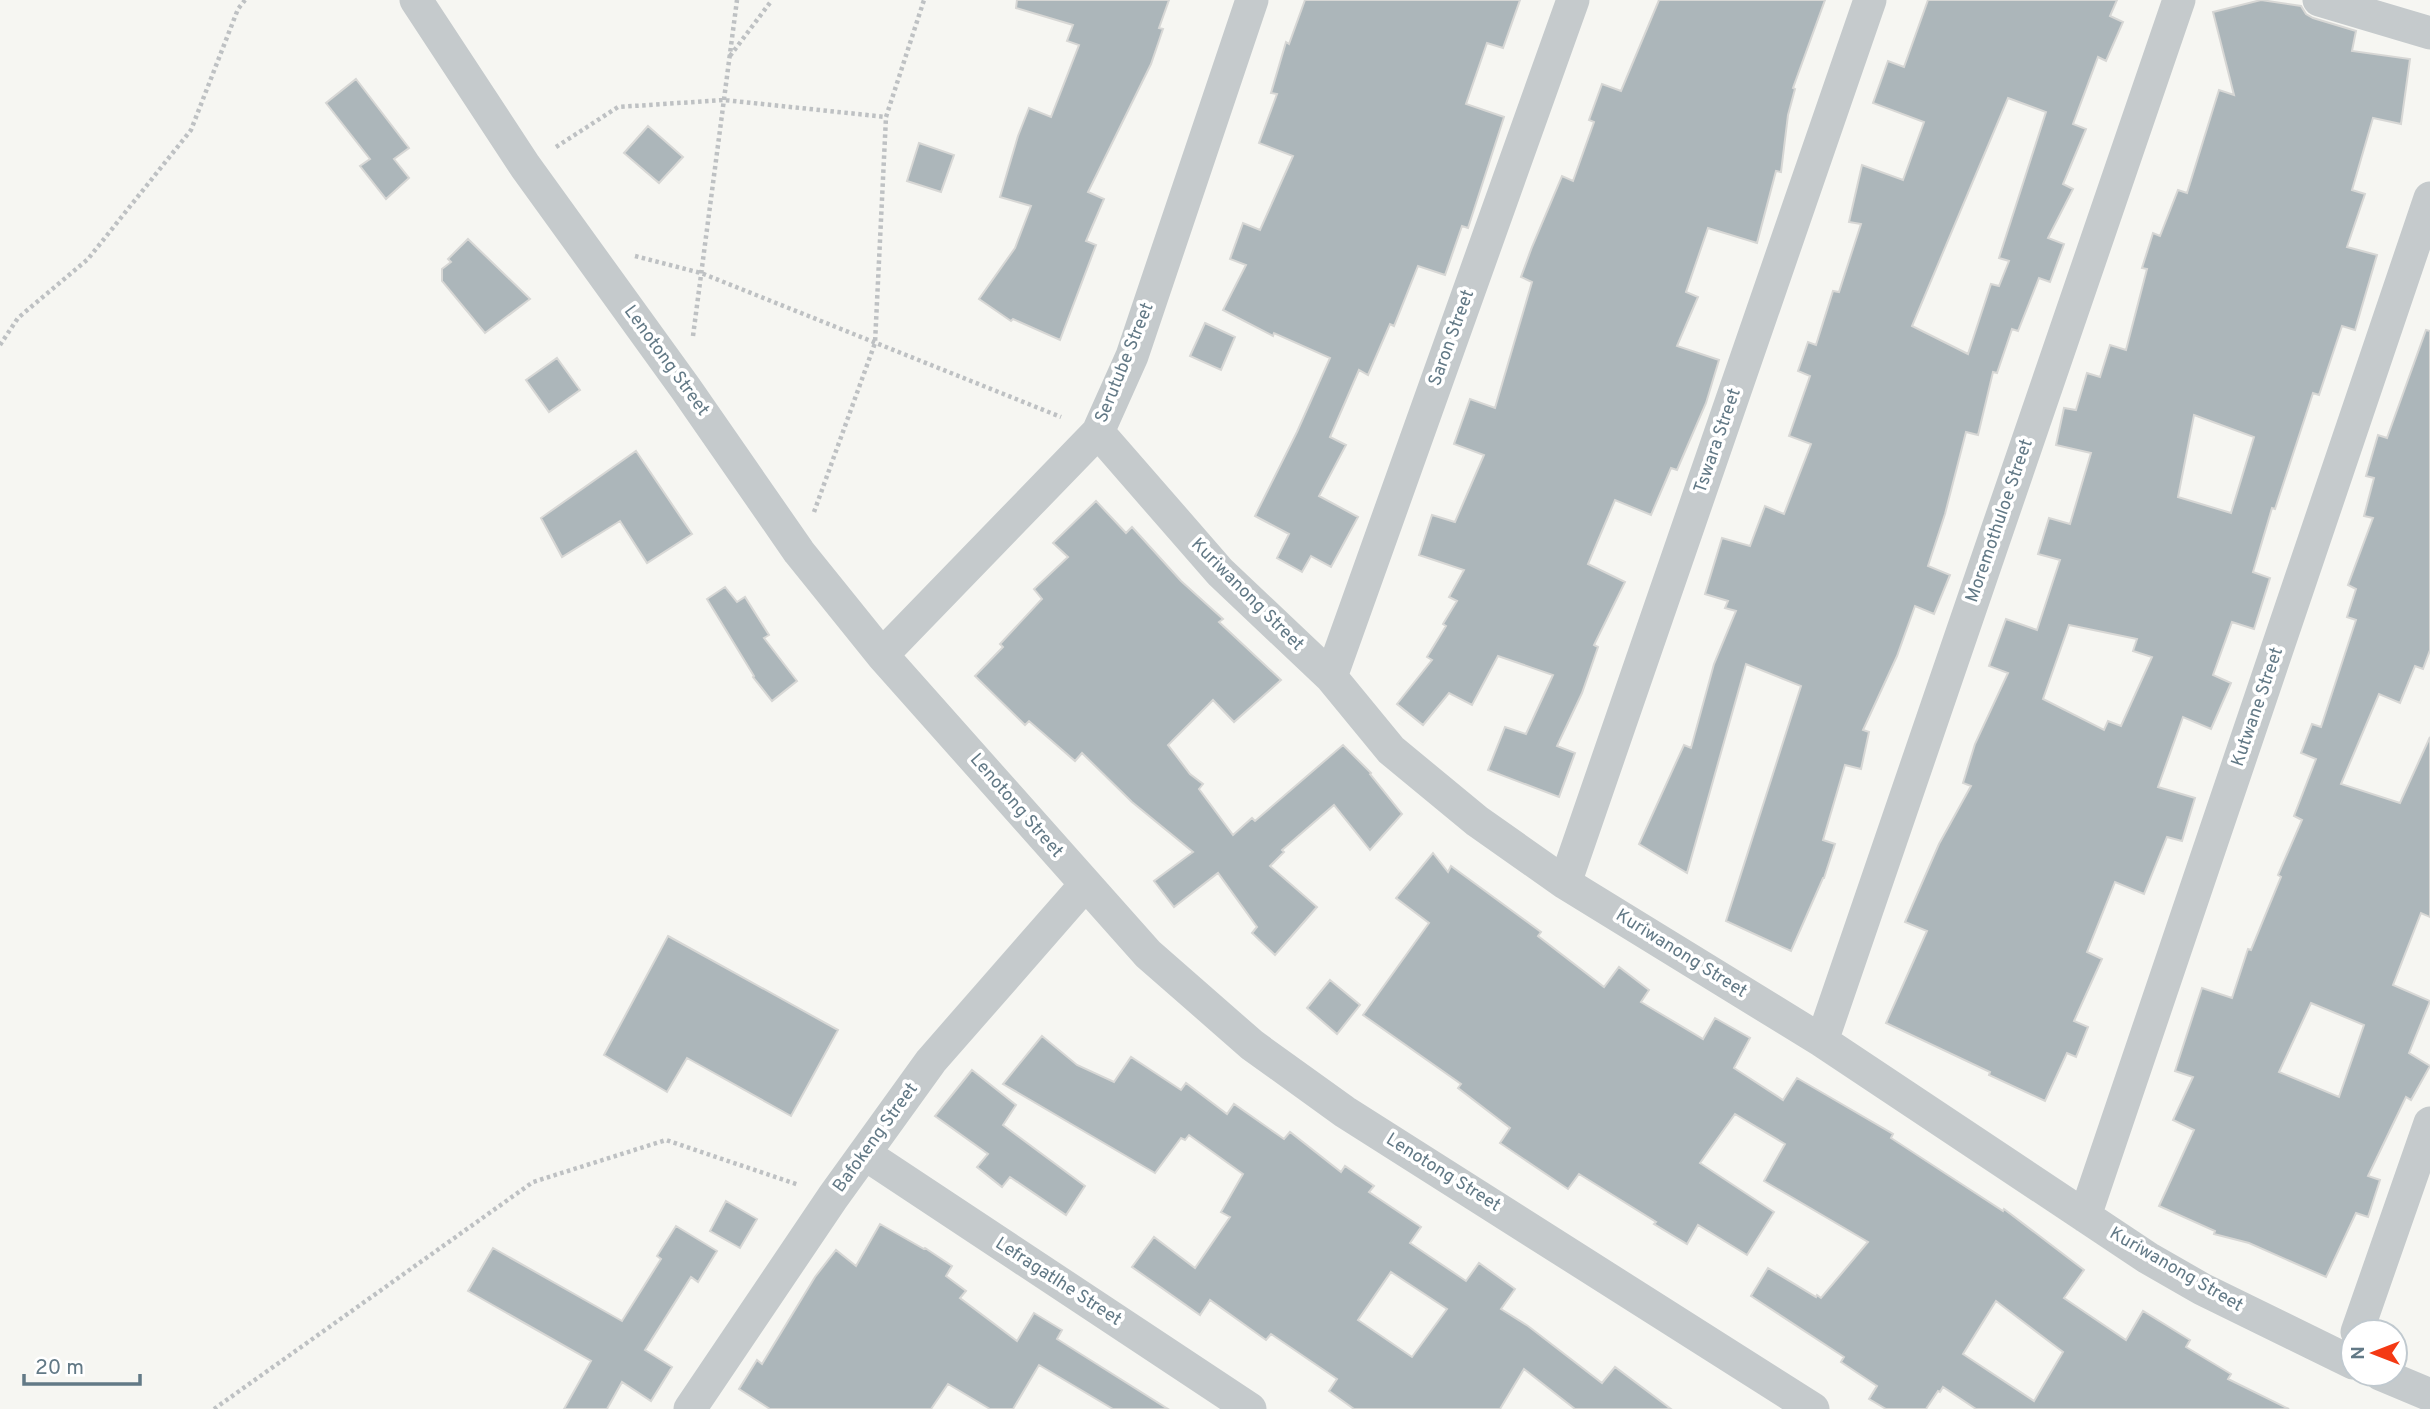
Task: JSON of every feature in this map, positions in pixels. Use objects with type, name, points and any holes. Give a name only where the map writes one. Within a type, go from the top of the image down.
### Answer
[{"type":"street","name":"Lenotong Street","points":[[415,0],[526,166],[686,388],[799,552],[882,655],[1148,954],[1262,1053],[1345,1112],[1813,1409]]},
{"type":"street","name":"Serutube Street","points":[[882,655],[1098,432],[1132,356],[1252,0]]},
{"type":"street","name":"Saron Street","points":[[1331,677],[1573,0]]},
{"type":"street","name":"Tswara Street","points":[[1565,883],[1870,0]]},
{"type":"street","name":"Moremothuloe Street","points":[[1822,1041],[2179,0]]},
{"type":"street","points":[[2319,0],[2430,33]]},
{"type":"street","name":"Kutwane Street","points":[[2085,1216],[2430,198]]},
{"type":"street","name":"Kuriwanong Street","points":[[1098,432],[1220,572],[1331,677],[1391,750],[1478,821],[1565,883],[1822,1041],[2148,1258],[2202,1289],[2339,1344]]},
{"type":"street","name":"Bafokeng Street","points":[[696,1407],[833,1197],[931,1061],[1085,885]]},
{"type":"street","points":[[2364,1318],[2430,1123]]},
{"type":"street","name":"Lefragatlhe Street","points":[[865,1154],[1251,1409]]},
{"type":"street","points":[[2409,1386],[2430,1395]]},
{"type":"path","points":[[0,345],[18,318],[88,259],[191,130],[238,9],[245,0]]},
{"type":"path","points":[[686,388],[737,0]]},
{"type":"path","points":[[730,57],[772,0]]},
{"type":"path","points":[[799,552],[875,343],[886,117],[924,0]]},
{"type":"path","points":[[526,166],[618,107],[724,100],[886,117]]},
{"type":"path","points":[[634,256],[701,273],[1098,432]]},
{"type":"path","points":[[214,1409],[533,1182],[666,1140],[833,1197]]},
{"type":"building","points":[[1017,0],[1169,0],[1151,64],[1088,192],[1104,199],[1086,241],[1096,245],[1060,340],[1013,319],[1011,321],[979,299],[1015,248],[1031,206],[1000,197],[1029,108],[1051,117],[1079,45],[1067,41],[1073,25],[1016,8]]},
{"type":"building","points":[[1305,0],[1520,0],[1503,48],[1487,43],[1466,104],[1504,117],[1468,228],[1462,226],[1445,275],[1418,266],[1394,326],[1390,324],[1368,375],[1359,370],[1330,437],[1346,445],[1319,496],[1358,517],[1331,567],[1311,556],[1302,572],[1277,558],[1289,534],[1255,516],[1330,358],[1274,333],[1273,336],[1223,310],[1246,265],[1230,259],[1243,223],[1260,230],[1293,156],[1259,143],[1277,94],[1271,93],[1286,42],[1289,44]]},
{"type":"building","points":[[1659,0],[1825,0],[1793,88],[1795,89],[1788,115],[1781,172],[1776,171],[1757,243],[1708,228],[1686,292],[1698,297],[1677,346],[1719,360],[1706,403],[1677,470],[1671,468],[1651,515],[1615,500],[1588,564],[1625,582],[1594,645],[1598,647],[1582,693],[1557,746],[1575,753],[1559,797],[1488,770],[1505,727],[1526,734],[1553,675],[1498,656],[1472,705],[1449,693],[1423,725],[1397,704],[1432,660],[1427,657],[1446,626],[1443,624],[1457,601],[1449,597],[1464,570],[1419,555],[1432,515],[1455,522],[1484,455],[1454,444],[1470,399],[1495,408],[1532,282],[1521,277],[1532,247],[1562,176],[1573,181],[1594,122],[1589,120],[1602,84],[1621,91]]},
{"type":"building","points":[[1928,0],[2117,0],[2110,16],[2123,22],[2106,61],[2098,57],[2073,124],[2086,129],[2063,184],[2073,189],[2048,238],[2064,244],[2050,282],[2039,278],[2018,331],[2012,329],[1997,373],[1993,372],[1978,435],[1966,432],[1945,514],[1928,566],[1950,575],[1934,614],[1915,606],[1897,656],[1863,730],[1869,732],[1861,769],[1845,765],[1823,840],[1835,844],[1824,878],[1791,951],[1726,921],[1801,686],[1746,664],[1687,873],[1639,844],[1684,745],[1691,748],[1714,664],[1736,611],[1725,608],[1728,601],[1705,594],[1722,538],[1750,546],[1765,506],[1784,514],[1811,444],[1789,436],[1810,376],[1798,371],[1808,342],[1816,345],[1833,291],[1839,292],[1861,224],[1849,222],[1862,165],[1903,180],[1924,122],[1873,103],[1888,61],[1904,67]],"holes":[[[2008,98],[2046,112],[1999,258],[2009,261],[1999,286],[1991,284],[1968,354],[1912,326]]]},
{"type":"building","points":[[2261,0],[2301,6],[2306,14],[2313,18],[2356,31],[2352,51],[2410,59],[2401,124],[2373,118],[2352,190],[2365,194],[2347,247],[2377,255],[2355,330],[2342,326],[2319,395],[2313,393],[2275,509],[2272,508],[2253,572],[2270,578],[2254,629],[2232,622],[2213,675],[2231,683],[2211,729],[2183,717],[2158,787],[2195,798],[2182,841],[2167,837],[2144,894],[2115,882],[2087,952],[2102,959],[2074,1021],[2088,1027],[2076,1057],[2067,1053],[2045,1101],[1886,1023],[1927,931],[1905,922],[1939,844],[1971,786],[1963,783],[1975,744],[2008,673],[1989,666],[2006,619],[2037,630],[2060,560],[2038,554],[2049,518],[2070,524],[2091,453],[2056,445],[2064,408],[2076,410],[2087,373],[2100,377],[2110,345],[2126,350],[2147,269],[2142,268],[2153,233],[2160,236],[2178,190],[2187,193],[2219,90],[2234,95],[2213,12]],"holes":[[[2194,415],[2254,437],[2231,513],[2178,497]],[[2069,625],[2137,639],[2133,651],[2152,657],[2121,726],[2108,721],[2104,730],[2043,699]]]},
{"type":"building","points":[[356,79],[409,148],[394,159],[409,178],[386,199],[360,166],[370,159],[326,103]]},
{"type":"building","points":[[648,126],[683,157],[659,183],[624,153]]},
{"type":"building","points":[[919,143],[954,155],[941,192],[907,181]]},
{"type":"building","points":[[468,239],[530,299],[485,333],[442,281],[442,269],[451,262],[448,259]]},
{"type":"building","points":[[1205,323],[1235,337],[1221,370],[1190,356]]},
{"type":"building","points":[[2426,330],[2430,331],[2430,650],[2423,669],[2415,666],[2400,703],[2379,694],[2341,784],[2400,803],[2430,737],[2430,917],[2421,913],[2393,985],[2430,1001],[2409,1053],[2430,1066],[2411,1100],[2406,1097],[2368,1176],[2380,1180],[2368,1217],[2356,1213],[2326,1277],[2249,1243],[2214,1234],[2215,1231],[2159,1206],[2194,1130],[2173,1120],[2193,1077],[2175,1071],[2202,988],[2232,998],[2248,949],[2251,950],[2281,877],[2278,875],[2302,820],[2294,816],[2316,759],[2301,753],[2312,724],[2321,727],[2356,620],[2347,617],[2356,589],[2348,585],[2373,518],[2364,516],[2374,478],[2366,476],[2378,435],[2387,438]],"holes":[[[2311,1003],[2364,1025],[2339,1097],[2279,1072]]]},
{"type":"building","points":[[557,358],[580,390],[549,412],[526,380]]},
{"type":"building","points":[[636,451],[692,534],[647,563],[620,521],[562,557],[541,518]]},
{"type":"building","points":[[1096,501],[1126,533],[1132,527],[1181,581],[1223,619],[1219,622],[1281,680],[1234,722],[1213,700],[1168,745],[1190,774],[1203,784],[1199,789],[1233,835],[1252,818],[1255,821],[1343,745],[1371,773],[1402,814],[1370,850],[1334,805],[1282,850],[1284,852],[1270,866],[1317,907],[1275,955],[1252,933],[1257,927],[1218,873],[1174,907],[1154,881],[1193,852],[1132,802],[1082,753],[1075,761],[1029,721],[1025,725],[975,676],[1003,647],[1000,644],[1042,599],[1034,589],[1068,557],[1053,543]]},
{"type":"building","points":[[725,587],[737,602],[745,597],[769,635],[764,638],[797,681],[772,701],[753,677],[707,599]]},
{"type":"building","points":[[1433,853],[1448,872],[1451,866],[1541,932],[1538,936],[1604,987],[1619,967],[1649,990],[1641,1002],[1703,1039],[1715,1018],[1750,1038],[1734,1068],[1783,1100],[1797,1078],[1893,1134],[1891,1138],[2003,1211],[2004,1209],[2084,1270],[2064,1298],[2126,1340],[2143,1311],[2190,1340],[2186,1347],[2231,1374],[2228,1379],[2289,1409],[1976,1409],[1943,1387],[1926,1409],[1886,1409],[1869,1399],[1877,1386],[1841,1362],[1844,1357],[1751,1296],[1768,1268],[1821,1298],[1868,1242],[1764,1181],[1785,1144],[1735,1114],[1700,1163],[1774,1212],[1747,1255],[1698,1225],[1687,1244],[1579,1174],[1568,1189],[1500,1143],[1510,1128],[1458,1088],[1461,1084],[1363,1015],[1429,923],[1396,898]],"holes":[[[1996,1301],[2063,1352],[2034,1401],[1963,1354]]]},
{"type":"building","points":[[668,936],[838,1030],[791,1116],[687,1058],[667,1092],[604,1055]]},
{"type":"building","points":[[1330,980],[1360,1005],[1337,1034],[1307,1008]]},
{"type":"building","points":[[1042,1036],[1077,1065],[1114,1082],[1131,1057],[1181,1090],[1186,1083],[1227,1114],[1234,1104],[1284,1139],[1290,1132],[1341,1172],[1345,1166],[1374,1186],[1369,1192],[1421,1227],[1410,1243],[1466,1281],[1479,1263],[1515,1289],[1501,1309],[1528,1326],[1602,1383],[1615,1367],[1671,1409],[1575,1409],[1524,1369],[1500,1409],[1354,1409],[1329,1391],[1337,1379],[1271,1334],[1266,1340],[1210,1300],[1200,1315],[1132,1267],[1154,1237],[1195,1268],[1230,1217],[1221,1212],[1243,1174],[1189,1135],[1185,1140],[1181,1138],[1155,1173],[1003,1084]],"holes":[[[1391,1272],[1447,1309],[1412,1357],[1358,1320]]]},
{"type":"building","points":[[972,1070],[1016,1105],[1003,1125],[1085,1186],[1066,1215],[1010,1177],[1002,1187],[977,1167],[988,1154],[935,1116]]},
{"type":"building","points":[[726,1201],[757,1219],[740,1248],[710,1231]]},
{"type":"building","points":[[880,1224],[952,1266],[946,1276],[966,1291],[960,1298],[1017,1341],[1034,1313],[1062,1330],[1057,1339],[1168,1409],[1113,1409],[1039,1365],[1013,1409],[990,1409],[948,1384],[931,1409],[770,1409],[739,1389],[757,1360],[762,1364],[815,1277],[836,1250],[856,1266]]},
{"type":"building","points":[[676,1226],[717,1251],[698,1282],[691,1277],[645,1350],[672,1367],[651,1401],[622,1382],[607,1409],[564,1409],[591,1361],[468,1291],[493,1248],[622,1321],[661,1259],[657,1256]]}]
